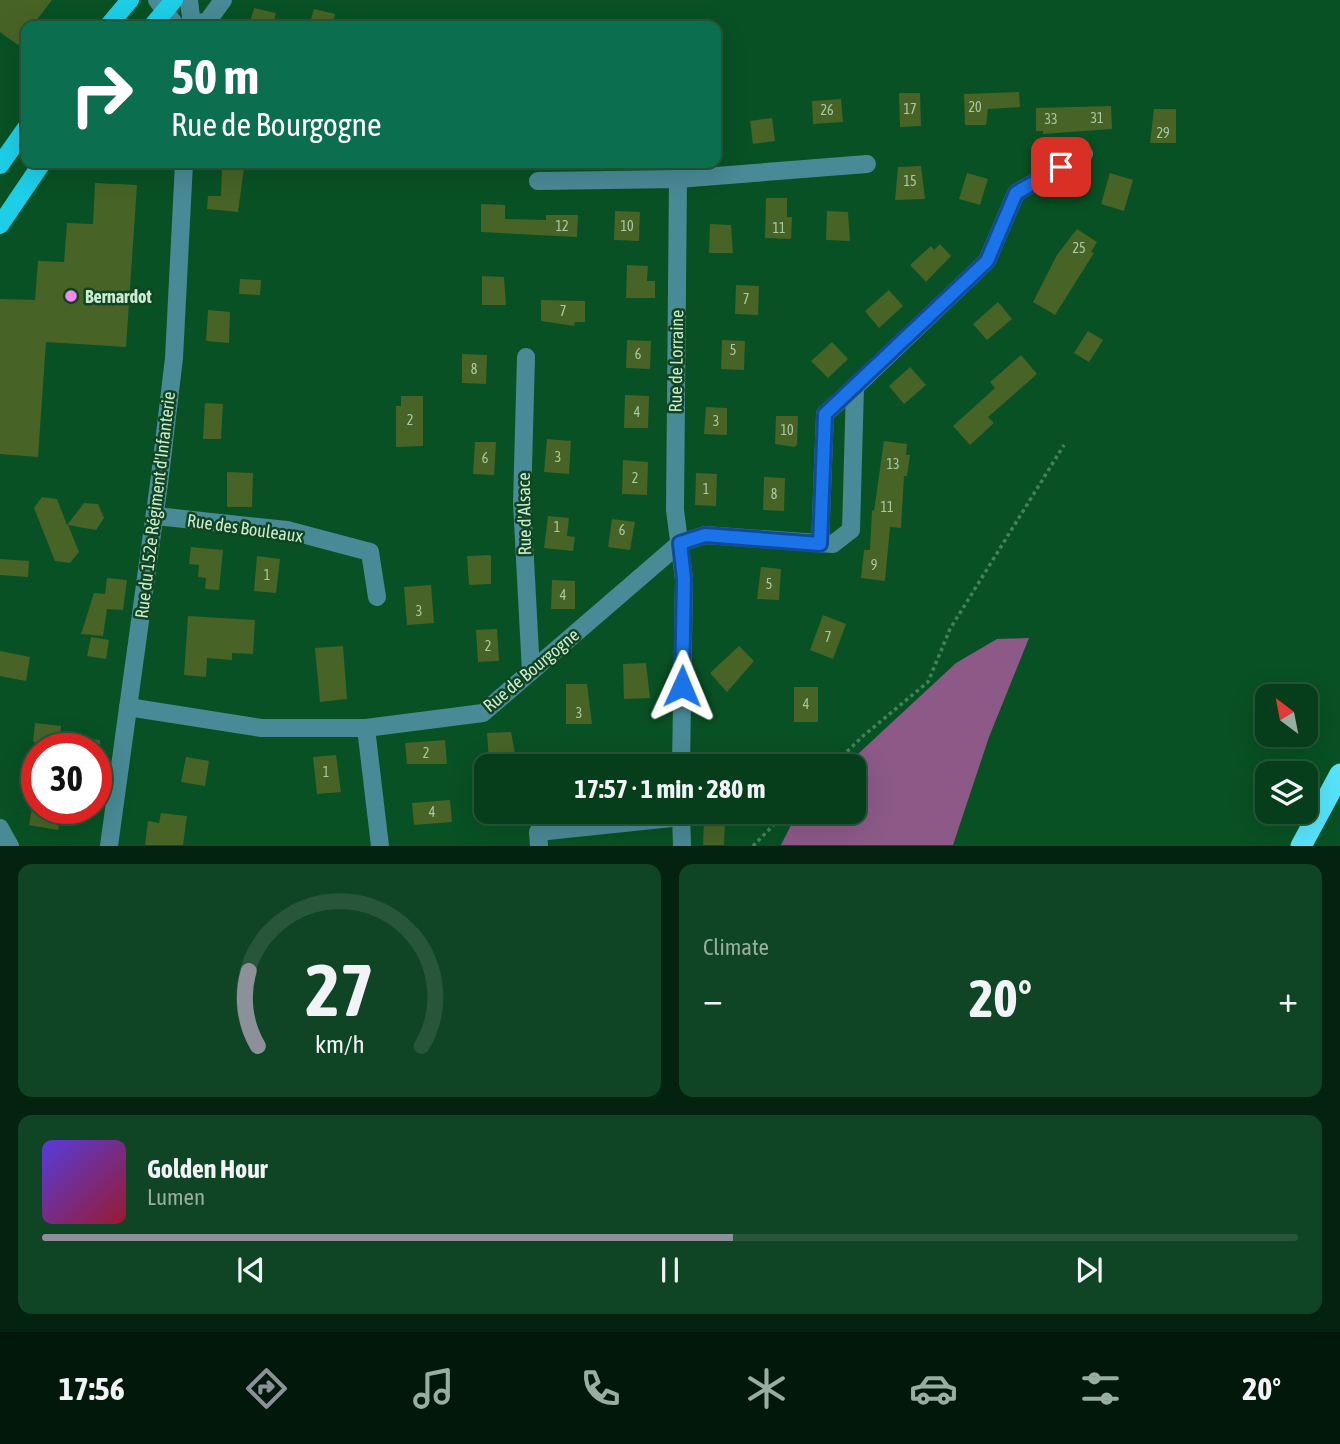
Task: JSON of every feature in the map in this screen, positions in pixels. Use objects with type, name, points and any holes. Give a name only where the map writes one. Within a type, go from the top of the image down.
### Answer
[{"type":"highway","points":[[1301,845],[1340,774]]},
{"type":"main road","points":[[112,21],[130,0]]},
{"type":"main road","points":[[0,164],[21,135]]},
{"type":"main road","points":[[0,225],[39,168]]},
{"type":"street","points":[[189,0],[176,15],[203,21]]},
{"type":"street","points":[[208,21],[223,0]]},
{"type":"street","points":[[820,544],[825,414],[987,261],[1016,193],[1084,154]]},
{"type":"street","points":[[538,181],[678,179],[867,164]]},
{"type":"street","name":"Rue du 152e Régiment d'Infanterie","points":[[109,845],[156,516],[174,358],[184,168]]},
{"type":"street","name":"Rue de Lorraine","points":[[678,179],[675,510],[684,579],[681,754]]},
{"type":"street","name":"Rue d'Alsace","points":[[526,357],[522,503],[531,671]]},
{"type":"street","name":"Rue de Bourgogne","points":[[128,707],[261,728],[366,728],[483,713],[680,543],[705,535],[833,544],[851,530],[855,387]]},
{"type":"street","name":"Rue des Bouleaux","points":[[156,516],[287,530],[370,552],[377,597]]},
{"type":"street","points":[[366,728],[380,845]]},
{"type":"street","points":[[539,845],[538,832],[602,824]]},
{"type":"street","points":[[681,824],[682,845]]},
{"type":"path","points":[[844,754],[928,682],[950,629],[1064,445]]},
{"type":"path","points":[[753,845],[774,824]]},
{"type":"shaded area","points":[[1029,638],[989,737],[953,845],[781,845],[791,825],[866,824],[866,754],[858,754],[956,663],[997,639]]},
{"type":"building","points":[[0,0],[52,0],[36,21],[21,21],[21,41],[18,45],[0,32]]},
{"type":"building","points":[[254,8],[276,13],[274,21],[250,21]]},
{"type":"building","points":[[314,9],[335,14],[333,21],[310,21]]},
{"type":"building","points":[[1019,92],[1020,107],[988,109],[986,125],[965,125],[964,94]]},
{"type":"building","points":[[899,93],[920,93],[921,126],[900,127]]},
{"type":"building","points":[[841,99],[843,122],[813,124],[812,101]]},
{"type":"building","points":[[1111,106],[1112,129],[1043,134],[1043,131],[1036,131],[1036,108]]},
{"type":"building","points":[[1154,109],[1176,109],[1176,143],[1150,143]]},
{"type":"building","points":[[772,118],[775,141],[753,144],[750,121]]},
{"type":"building","points":[[921,166],[925,199],[895,200],[898,167]]},
{"type":"building","points":[[222,168],[244,168],[238,212],[207,209],[208,196],[221,196]]},
{"type":"building","points":[[967,173],[988,179],[980,205],[959,199]]},
{"type":"building","points":[[1110,173],[1133,180],[1124,211],[1101,204]]},
{"type":"building","points":[[95,183],[137,185],[126,347],[46,342],[38,457],[0,454],[0,299],[35,300],[38,261],[64,262],[67,223],[93,224]]},
{"type":"building","points":[[766,198],[787,198],[787,217],[792,217],[791,239],[765,238]]},
{"type":"building","points":[[481,204],[505,205],[505,219],[546,220],[546,215],[578,215],[577,237],[481,232]]},
{"type":"building","points":[[615,211],[640,212],[639,241],[614,240]]},
{"type":"building","points":[[827,211],[848,212],[850,241],[826,240]]},
{"type":"building","points":[[710,224],[731,225],[733,253],[709,253]]},
{"type":"building","points":[[1077,229],[1097,242],[1091,252],[1094,253],[1055,315],[1033,302],[1057,255]]},
{"type":"building","points":[[940,244],[951,256],[926,282],[910,265],[931,246],[934,250]]},
{"type":"building","points":[[627,265],[648,266],[647,281],[655,281],[655,298],[626,298]]},
{"type":"building","points":[[482,276],[504,277],[506,305],[482,305]]},
{"type":"building","points":[[240,279],[261,280],[260,295],[239,294]]},
{"type":"building","points":[[736,285],[759,286],[758,315],[735,314]]},
{"type":"building","points":[[889,290],[903,306],[879,328],[865,311]]},
{"type":"building","points":[[541,300],[585,301],[585,322],[575,322],[574,326],[541,321]]},
{"type":"building","points":[[998,302],[1012,319],[987,340],[973,324]]},
{"type":"building","points":[[208,310],[230,312],[229,343],[206,341]]},
{"type":"building","points":[[1088,331],[1103,340],[1089,362],[1074,353]]},
{"type":"building","points":[[627,340],[651,341],[650,369],[626,368]]},
{"type":"building","points":[[722,340],[745,341],[744,370],[721,369]]},
{"type":"building","points":[[832,342],[848,359],[828,378],[811,361]]},
{"type":"building","points":[[462,354],[487,355],[486,384],[462,383]]},
{"type":"building","points":[[1021,355],[1037,374],[988,417],[994,423],[970,445],[953,426],[995,388],[990,382]]},
{"type":"building","points":[[910,367],[926,385],[904,404],[889,386]]},
{"type":"building","points":[[625,395],[649,396],[648,428],[624,428]]},
{"type":"building","points":[[401,396],[423,396],[423,446],[396,447],[396,406],[401,406]]},
{"type":"building","points":[[205,403],[223,404],[221,439],[203,439]]},
{"type":"building","points":[[706,407],[727,408],[727,435],[704,434]]},
{"type":"building","points":[[776,416],[798,416],[797,445],[794,447],[775,444]]},
{"type":"building","points":[[547,439],[571,441],[569,474],[544,472]]},
{"type":"building","points":[[884,441],[907,444],[906,455],[910,455],[907,476],[904,476],[901,528],[890,527],[885,581],[861,578],[864,550],[870,550],[872,510],[874,511]]},
{"type":"building","points":[[475,442],[496,442],[494,475],[473,474]]},
{"type":"building","points":[[623,460],[648,462],[647,495],[622,494]]},
{"type":"building","points":[[227,472],[253,473],[252,507],[227,507]]},
{"type":"building","points":[[696,473],[717,474],[716,506],[695,505]]},
{"type":"building","points":[[764,477],[785,478],[784,511],[763,510]]},
{"type":"building","points":[[42,497],[57,499],[67,525],[84,503],[98,504],[104,518],[96,530],[68,525],[79,552],[70,563],[55,561],[34,508]]},
{"type":"building","points":[[548,516],[569,518],[567,536],[575,537],[573,551],[544,548]]},
{"type":"building","points":[[612,519],[635,522],[630,550],[608,547]]},
{"type":"building","points":[[191,547],[223,550],[219,590],[205,589],[206,578],[198,577],[199,565],[189,564]]},
{"type":"building","points":[[491,555],[491,584],[469,585],[467,556]]},
{"type":"building","points":[[257,556],[280,559],[276,593],[254,591]]},
{"type":"building","points":[[0,559],[29,561],[28,577],[0,575]]},
{"type":"building","points":[[761,567],[781,569],[779,600],[757,599]]},
{"type":"building","points":[[107,578],[127,580],[123,610],[107,609],[103,636],[81,634],[94,593],[105,594]]},
{"type":"building","points":[[552,580],[575,581],[575,609],[551,609]]},
{"type":"building","points":[[431,585],[434,623],[407,625],[404,587]]},
{"type":"building","points":[[823,615],[846,624],[833,659],[810,650]]},
{"type":"building","points":[[188,616],[255,620],[253,654],[232,653],[232,660],[207,658],[206,677],[184,675]]},
{"type":"building","points":[[497,629],[499,661],[478,662],[476,630]]},
{"type":"building","points":[[91,637],[109,640],[106,659],[87,656]]},
{"type":"building","points":[[343,646],[347,699],[320,702],[315,648]]},
{"type":"building","points":[[739,646],[754,661],[727,692],[710,673]]},
{"type":"building","points":[[0,651],[30,657],[26,681],[0,676]]},
{"type":"building","points":[[646,663],[650,698],[624,699],[623,664]]},
{"type":"building","points":[[566,684],[587,684],[592,724],[566,724]]},
{"type":"building","points":[[794,687],[818,687],[818,722],[794,722]]},
{"type":"building","points":[[35,723],[61,726],[60,733],[34,733]]},
{"type":"building","points":[[511,732],[515,754],[488,754],[487,733]]},
{"type":"building","points":[[445,740],[447,764],[407,764],[405,743]]},
{"type":"building","points":[[336,755],[341,792],[317,794],[313,757]]},
{"type":"building","points":[[186,757],[209,761],[205,786],[181,782]]},
{"type":"building","points":[[450,800],[452,822],[414,825],[412,803]]},
{"type":"building","points":[[161,813],[187,816],[183,845],[145,845],[148,821],[159,823]]},
{"type":"building","points":[[29,824],[59,824],[58,830]]},
{"type":"building","points":[[704,824],[725,824],[724,845],[703,845]]},
{"type":"place","name":"Bernardot","points":[[71,296]]},
{"type":"route","points":[[682,686],[684,579],[680,543],[705,535],[820,544],[825,414],[987,261],[1016,193],[1061,167]]}]
